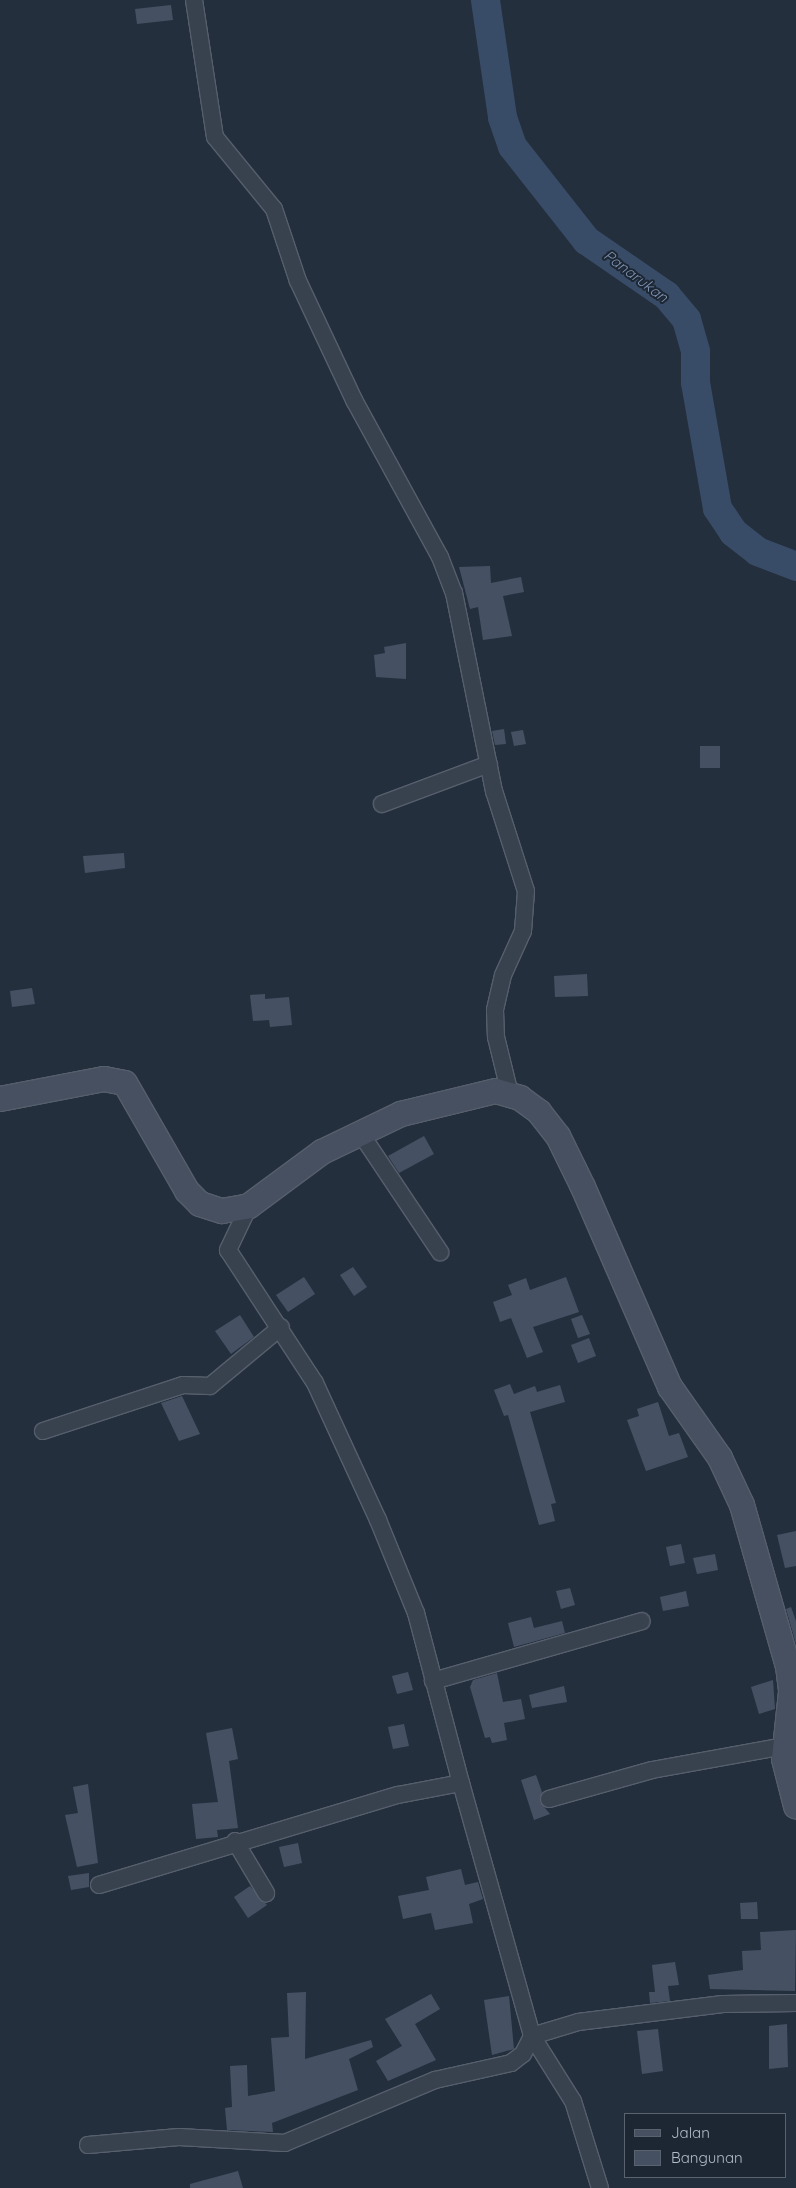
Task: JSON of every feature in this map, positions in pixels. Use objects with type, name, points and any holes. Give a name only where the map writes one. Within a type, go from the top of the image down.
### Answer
[{"type":"street","points":[[194,0],[215,137],[274,209],[298,281],[354,400],[447,569],[460,613],[489,764],[526,891],[523,931],[503,975],[495,1010],[496,1037],[510,1094]]},
{"type":"street","points":[[382,804],[489,764]]},
{"type":"street","points":[[0,1099],[104,1079],[125,1083],[193,1198],[214,1210],[250,1206]]},
{"type":"street","points":[[600,2188],[573,2101],[532,2036],[433,1681],[416,1613],[378,1520],[316,1383],[281,1327],[228,1250],[250,1206],[302,1165],[359,1130],[474,1094],[510,1094],[538,1112],[558,1136],[636,1301],[670,1387],[720,1458],[742,1505],[790,1673],[784,1746],[786,1776],[796,1806]]},
{"type":"street","points":[[359,1130],[440,1252]]},
{"type":"street","points":[[43,1431],[183,1385],[213,1385],[281,1327]]},
{"type":"street","points":[[433,1681],[642,1621]]},
{"type":"street","points":[[550,1799],[652,1770],[784,1746]]},
{"type":"street","points":[[99,1885],[235,1841],[398,1795],[461,1783]]},
{"type":"street","points":[[235,1841],[266,1893]]},
{"type":"street","points":[[88,2145],[179,2137],[291,2142],[435,2080],[511,2063],[523,2054],[532,2036],[624,2013],[723,2004],[796,2004]]},
{"type":"building","points":[[171,5],[173,20],[137,24],[135,9]]},
{"type":"building","points":[[490,566],[491,583],[521,577],[524,592],[503,596],[512,636],[483,640],[478,607],[470,609],[459,567]]},
{"type":"building","points":[[406,643],[406,679],[376,677],[374,655],[385,653],[384,647]]},
{"type":"building","points":[[504,729],[506,744],[495,745],[492,731]]},
{"type":"building","points":[[523,730],[526,744],[514,746],[511,732]]},
{"type":"building","points":[[700,746],[720,746],[720,768],[700,768]]},
{"type":"building","points":[[124,853],[125,868],[85,873],[83,856]]},
{"type":"building","points":[[587,974],[588,996],[555,997],[554,976]]},
{"type":"building","points":[[32,988],[35,1004],[12,1007],[10,991]]},
{"type":"building","points":[[265,994],[265,999],[289,997],[292,1025],[270,1027],[269,1020],[253,1021],[250,995]]},
{"type":"building","points":[[424,1136],[434,1154],[399,1173],[388,1156]]},
{"type":"building","points":[[353,1267],[367,1287],[354,1296],[340,1275]]},
{"type":"building","points":[[304,1277],[315,1294],[288,1312],[276,1295]]},
{"type":"building","points":[[566,1277],[579,1312],[533,1327],[543,1352],[527,1358],[511,1318],[500,1322],[493,1302],[512,1295],[508,1285],[526,1278],[530,1290]]},
{"type":"building","points":[[240,1315],[254,1337],[231,1354],[215,1331]]},
{"type":"building","points":[[582,1315],[590,1334],[578,1338],[571,1319]]},
{"type":"building","points":[[589,1338],[596,1356],[578,1363],[571,1345]]},
{"type":"building","points":[[510,1384],[514,1394],[535,1386],[537,1392],[560,1385],[565,1402],[530,1412],[556,1503],[551,1504],[555,1521],[539,1525],[508,1415],[504,1416],[494,1390]]},
{"type":"building","points":[[182,1396],[200,1434],[179,1441],[161,1403]]},
{"type":"building","points":[[658,1402],[669,1436],[679,1433],[688,1457],[646,1471],[627,1420],[639,1416],[637,1409]]},
{"type":"building","points":[[796,1531],[796,1566],[785,1568],[777,1535]]},
{"type":"building","points":[[681,1544],[685,1563],[670,1566],[666,1547]]},
{"type":"building","points":[[715,1554],[718,1570],[697,1574],[693,1558]]},
{"type":"building","points":[[570,1588],[575,1605],[561,1609],[556,1591]]},
{"type":"building","points":[[686,1591],[689,1606],[663,1611],[660,1597]]},
{"type":"building","points":[[791,1607],[796,1621],[796,1644],[786,1609]]},
{"type":"building","points":[[531,1617],[534,1628],[562,1621],[565,1633],[514,1647],[508,1623]]},
{"type":"building","points":[[408,1672],[413,1690],[397,1694],[392,1676]]},
{"type":"building","points":[[497,1673],[503,1702],[521,1699],[525,1719],[504,1723],[507,1740],[492,1743],[490,1737],[485,1738],[470,1687],[473,1680]]},
{"type":"building","points":[[773,1680],[775,1709],[759,1714],[751,1687]]},
{"type":"building","points":[[564,1686],[567,1702],[532,1708],[529,1695]]},
{"type":"building","points":[[404,1724],[409,1746],[393,1749],[388,1727]]},
{"type":"building","points":[[232,1728],[238,1759],[229,1761],[238,1828],[217,1830],[218,1837],[196,1839],[192,1804],[218,1802],[206,1733]]},
{"type":"building","points":[[536,1775],[542,1792],[540,1802],[550,1814],[534,1820],[521,1780]]},
{"type":"building","points":[[88,1784],[98,1863],[77,1867],[65,1815],[78,1813],[73,1787]]},
{"type":"building","points":[[298,1843],[302,1863],[284,1867],[279,1847]]},
{"type":"building","points":[[461,1869],[465,1885],[478,1882],[483,1899],[469,1904],[473,1923],[435,1930],[431,1913],[403,1919],[398,1896],[429,1890],[426,1877]]},
{"type":"building","points":[[89,1873],[89,1887],[71,1890],[68,1876]]},
{"type":"building","points":[[250,1886],[267,1905],[248,1918],[234,1897]]},
{"type":"building","points":[[757,1902],[758,1919],[741,1919],[740,1903]]},
{"type":"building","points":[[796,1930],[795,1991],[710,1989],[708,1975],[743,1970],[742,1951],[761,1950],[760,1932]]},
{"type":"building","points":[[675,1962],[679,1985],[668,1986],[670,2001],[650,2003],[649,1992],[655,1992],[652,1965]]},
{"type":"building","points":[[306,1992],[305,2059],[371,2040],[373,2047],[349,2059],[358,2090],[272,2123],[273,2132],[227,2130],[225,2108],[232,2107],[230,2066],[247,2065],[248,2096],[275,2091],[271,2038],[289,2037],[287,1993]]},
{"type":"building","points":[[431,1994],[440,2009],[415,2024],[436,2060],[388,2081],[376,2061],[402,2046],[385,2019]]},
{"type":"building","points":[[509,1996],[514,2049],[492,2055],[484,2000]]},
{"type":"building","points":[[787,2024],[788,2067],[769,2069],[769,2026]]},
{"type":"building","points":[[658,2029],[663,2071],[642,2074],[637,2031]]},
{"type":"building","points":[[238,2171],[243,2188],[190,2188],[190,2184]]},
{"type":"waterway","name":"Panarukan","points":[[485,0],[502,117],[512,146],[586,240],[666,295],[686,319],[695,351],[695,382],[717,508],[733,532],[757,551],[796,566]]}]
